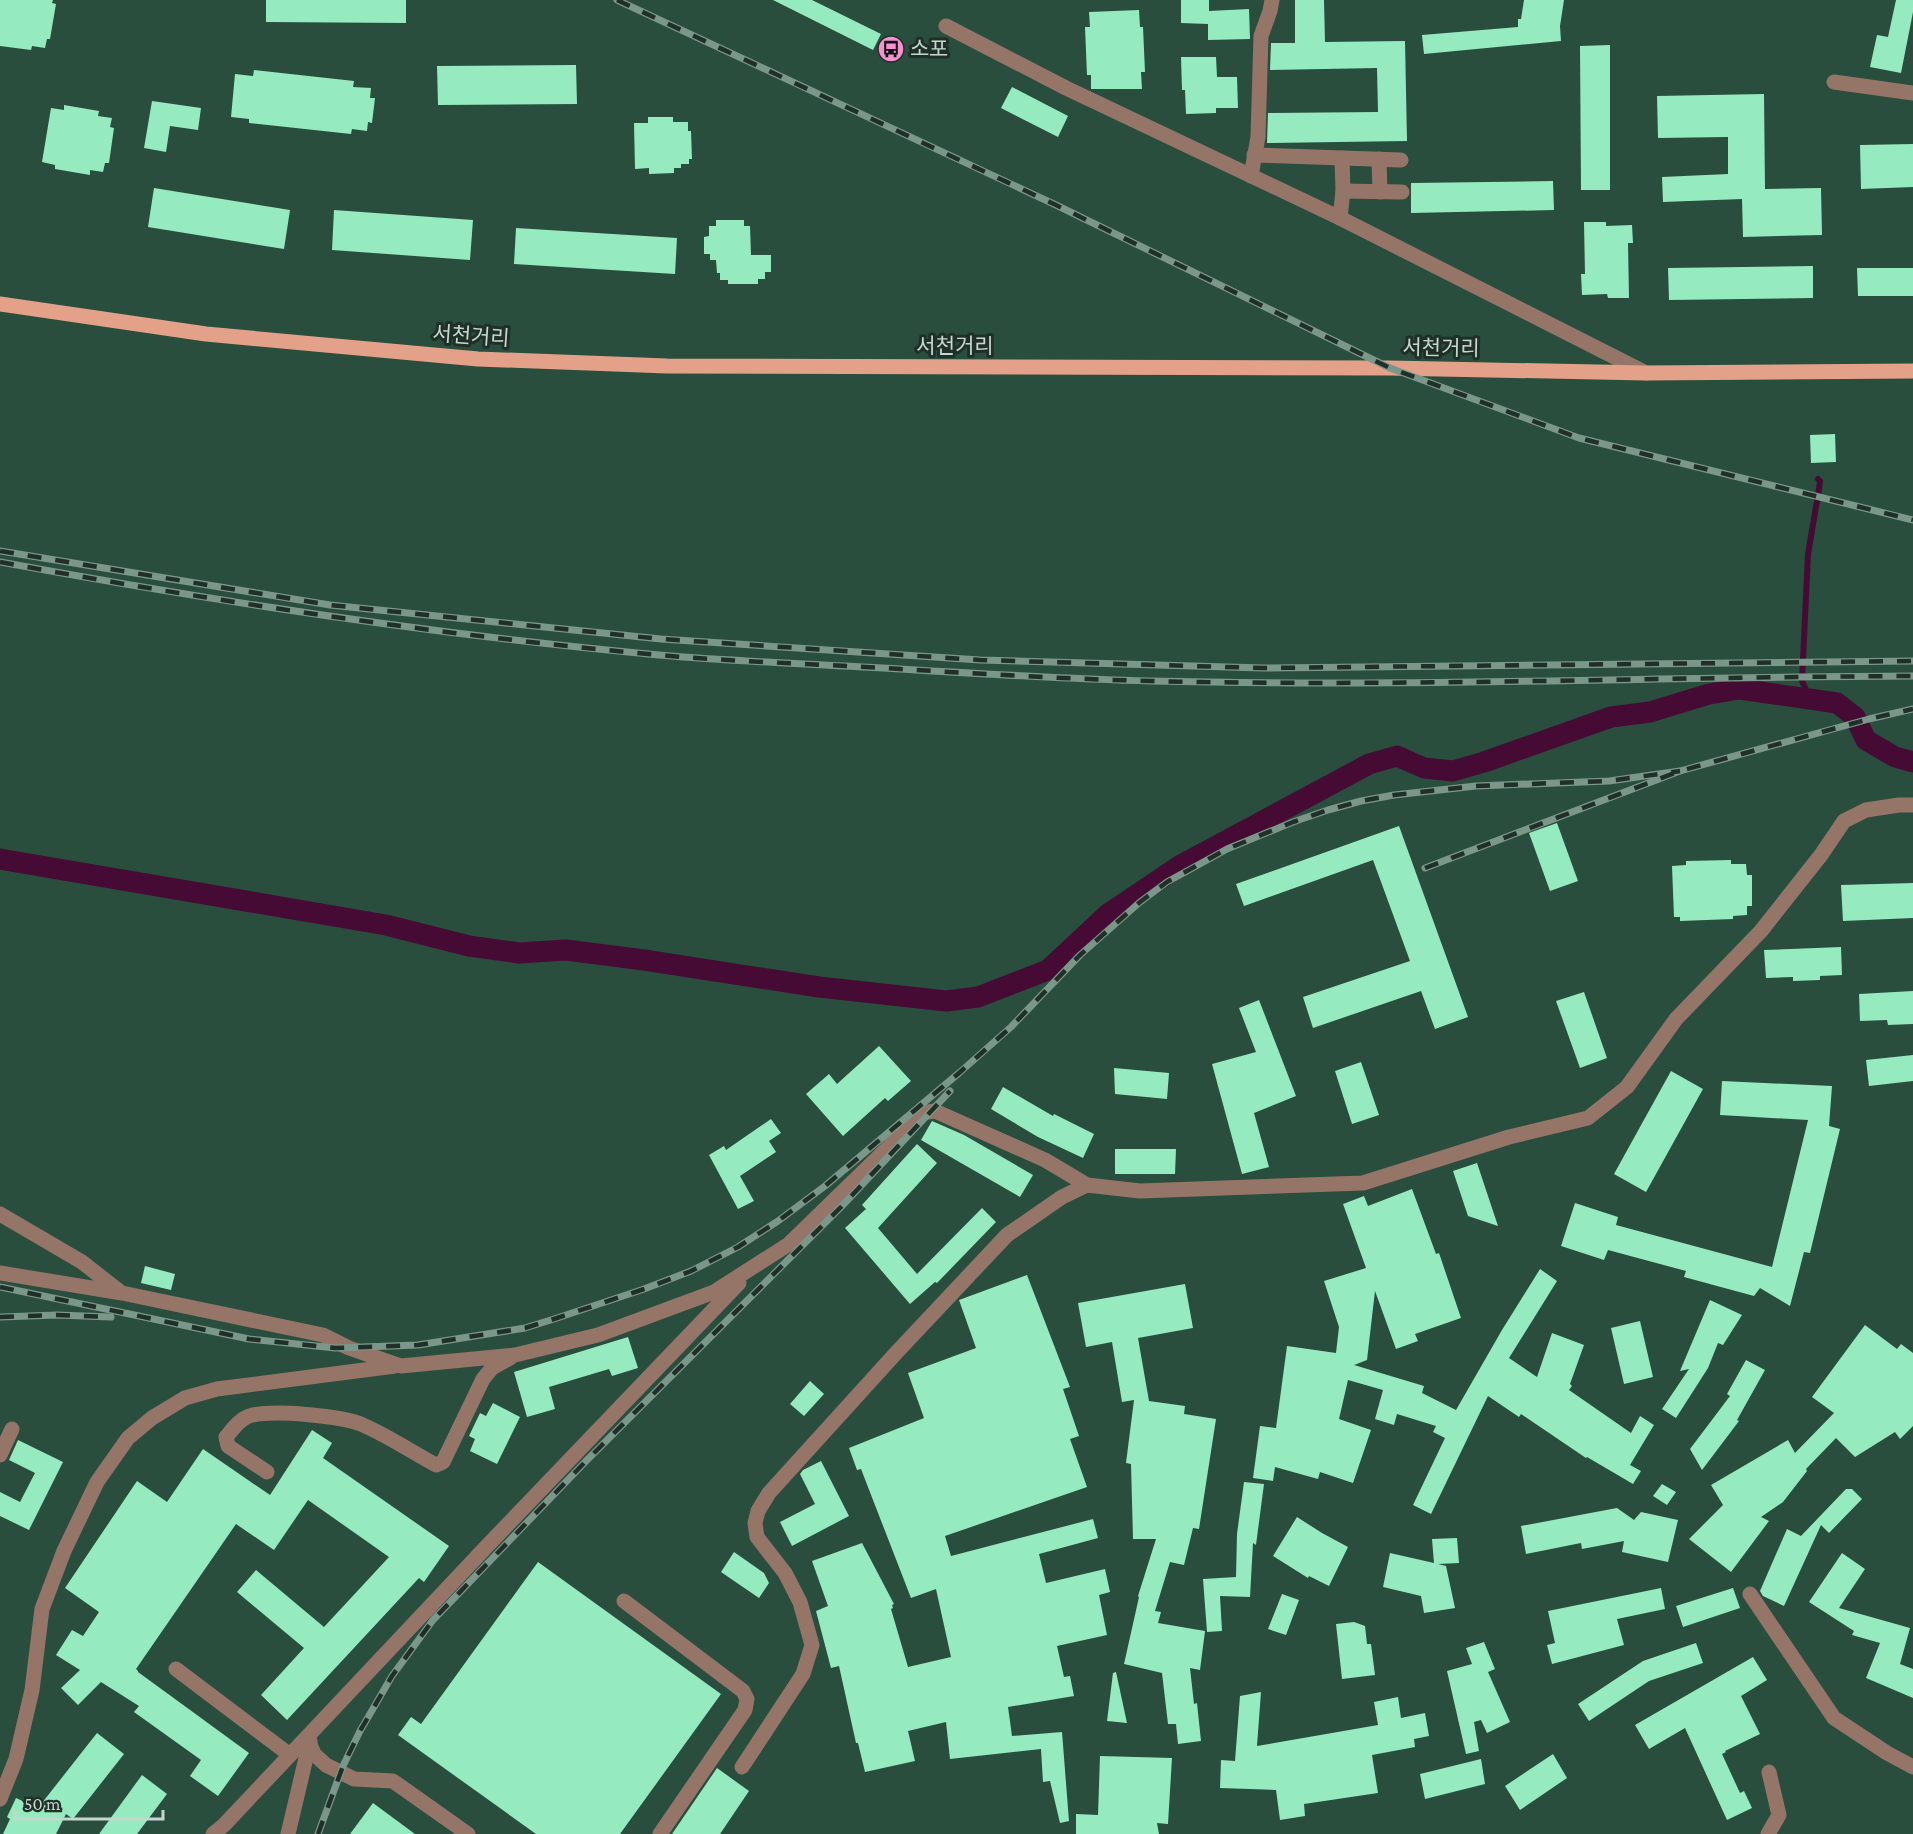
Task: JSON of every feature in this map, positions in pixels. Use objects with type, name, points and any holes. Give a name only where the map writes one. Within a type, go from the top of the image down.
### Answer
[{"type":"main road","name":"서천거리","points":[[0,304],[206,334],[478,359],[667,366],[1390,368],[1646,373],[1913,371]]},
{"type":"street","points":[[1251,176],[1258,127],[1261,36],[1272,0]]},
{"type":"street","points":[[946,26],[1066,88],[1340,218],[1646,373]]},
{"type":"street","points":[[1834,82],[1913,93]]},
{"type":"street","points":[[1254,155],[1401,160]]},
{"type":"street","points":[[1340,218],[1343,191],[1342,158]]},
{"type":"street","points":[[1379,159],[1380,192]]},
{"type":"street","points":[[1343,191],[1402,192]]},
{"type":"street","points":[[0,1799],[16,1759],[32,1690],[42,1609],[64,1551],[97,1482],[128,1438],[152,1418],[185,1398],[217,1389],[401,1366],[515,1355],[598,1335],[714,1292],[789,1244],[899,1137],[920,1113],[936,1111],[1045,1160],[1087,1185],[1140,1191],[1363,1184],[1509,1137],[1588,1118],[1627,1087],[1676,1019],[1761,931],[1844,822],[1866,810],[1913,805]]},
{"type":"street","points":[[742,1767],[803,1674],[812,1645],[800,1602],[785,1573],[757,1537],[755,1522],[758,1511],[769,1493],[896,1353],[1007,1236],[1062,1197],[1087,1185]]},
{"type":"street","points":[[0,1214],[82,1262],[122,1293]]},
{"type":"street","points":[[213,1834],[290,1755],[311,1737],[488,1545],[755,1266]]},
{"type":"street","points":[[0,1273],[122,1293],[323,1335],[349,1348],[401,1366]]},
{"type":"street","points":[[267,1472],[228,1446],[226,1437],[248,1416],[269,1413],[324,1416],[362,1424],[436,1465],[443,1462],[483,1379],[492,1368],[515,1355]]},
{"type":"street","points":[[0,1455],[12,1429]]},
{"type":"street","points":[[1750,1594],[1834,1718],[1887,1753],[1913,1767]]},
{"type":"street","points":[[624,1601],[743,1690],[747,1700],[745,1710],[660,1834]]},
{"type":"street","points":[[176,1669],[290,1755]]},
{"type":"street","points":[[288,1834],[311,1737]]},
{"type":"street","points":[[311,1737],[314,1754],[326,1765],[354,1779],[393,1781],[468,1834]]},
{"type":"street","points":[[1768,1834],[1779,1815],[1769,1772]]},
{"type":"building","points":[[0,0],[53,0],[52,3],[56,4],[50,39],[47,39],[45,48],[32,46],[31,50],[0,46]]},
{"type":"building","points":[[266,0],[406,0],[406,23],[266,22]]},
{"type":"building","points":[[773,0],[812,0],[881,34],[873,50]]},
{"type":"building","points":[[1181,0],[1209,0],[1209,11],[1249,9],[1250,39],[1208,40],[1208,24],[1181,23]]},
{"type":"building","points":[[1295,0],[1324,0],[1325,42],[1405,41],[1407,141],[1267,143],[1268,113],[1378,112],[1377,68],[1270,70],[1271,43],[1295,43]]},
{"type":"building","points":[[1524,0],[1564,0],[1560,26],[1561,41],[1424,54],[1422,35],[1518,27]]},
{"type":"building","points":[[1896,0],[1913,0],[1913,12],[1901,73],[1870,67],[1877,35],[1888,37]]},
{"type":"building","points":[[1139,10],[1140,27],[1143,27],[1145,72],[1141,72],[1142,89],[1091,89],[1091,75],[1087,75],[1085,27],[1090,27],[1089,12]]},
{"type":"building","points":[[1610,45],[1610,190],[1581,190],[1580,46]]},
{"type":"building","points":[[1181,57],[1216,57],[1217,77],[1237,77],[1238,108],[1216,108],[1216,113],[1186,114],[1185,90],[1182,90]]},
{"type":"building","points":[[576,65],[577,104],[438,105],[437,66]]},
{"type":"building","points":[[254,70],[354,81],[353,87],[371,88],[370,98],[375,98],[372,123],[368,122],[367,131],[352,129],[351,134],[249,123],[249,119],[231,117],[235,74],[253,76]]},
{"type":"building","points":[[1012,87],[1068,116],[1058,137],[1001,108]]},
{"type":"building","points":[[1764,94],[1765,189],[1821,188],[1822,235],[1743,237],[1742,199],[1663,202],[1662,177],[1728,174],[1728,137],[1658,138],[1657,96]]},
{"type":"building","points":[[152,101],[201,108],[198,130],[170,126],[166,152],[144,148]]},
{"type":"building","points":[[64,105],[99,111],[98,116],[112,118],[110,127],[114,128],[109,163],[105,163],[103,172],[90,170],[90,175],[55,169],[55,165],[42,162],[51,108],[64,110]]},
{"type":"building","points":[[648,117],[673,117],[673,122],[688,122],[688,131],[691,131],[692,159],[689,159],[689,164],[681,164],[681,168],[674,168],[674,173],[649,174],[649,168],[635,169],[634,123],[648,123]]},
{"type":"building","points":[[1913,144],[1913,187],[1861,189],[1860,145]]},
{"type":"building","points":[[1553,181],[1554,210],[1411,213],[1411,183]]},
{"type":"building","points":[[154,188],[290,210],[284,249],[148,227]]},
{"type":"building","points":[[334,210],[473,220],[470,260],[332,250]]},
{"type":"building","points":[[716,220],[744,220],[744,226],[750,226],[751,255],[771,255],[771,272],[765,272],[765,279],[758,279],[758,284],[728,284],[728,280],[720,280],[716,260],[710,260],[710,254],[704,254],[704,237],[709,236],[709,226],[716,226]]},
{"type":"building","points":[[1584,222],[1606,222],[1606,226],[1632,225],[1633,243],[1628,243],[1629,298],[1608,298],[1607,294],[1582,295],[1581,274],[1585,274]]},
{"type":"building","points":[[516,228],[677,238],[675,274],[514,264]]},
{"type":"building","points":[[1813,266],[1813,298],[1669,300],[1668,268]]},
{"type":"building","points":[[1857,268],[1913,268],[1913,296],[1858,296]]},
{"type":"building","points":[[1835,434],[1836,462],[1811,463],[1810,435]]},
{"type":"building","points":[[1557,823],[1578,881],[1550,891],[1529,833]]},
{"type":"building","points":[[1399,826],[1468,1017],[1435,1029],[1421,991],[1313,1028],[1303,997],[1410,961],[1373,860],[1244,906],[1236,884]]},
{"type":"building","points":[[1731,860],[1731,864],[1746,864],[1747,875],[1752,875],[1752,906],[1747,906],[1747,915],[1733,916],[1733,919],[1680,921],[1680,917],[1674,917],[1672,866],[1686,865],[1686,861]]},
{"type":"building","points":[[1913,883],[1913,918],[1843,921],[1841,885]]},
{"type":"building","points":[[1841,947],[1842,975],[1820,976],[1820,980],[1793,981],[1793,977],[1766,978],[1764,950]]},
{"type":"building","points":[[1913,991],[1913,1024],[1888,1025],[1887,1020],[1860,1021],[1859,994]]},
{"type":"building","points":[[1584,992],[1607,1058],[1580,1068],[1556,1001]]},
{"type":"building","points":[[1259,1000],[1296,1096],[1254,1113],[1269,1167],[1242,1174],[1212,1064],[1256,1052],[1239,1008]]},
{"type":"building","points":[[879,1046],[911,1081],[888,1101],[885,1098],[843,1136],[806,1094],[829,1074],[837,1084]]},
{"type":"building","points":[[1913,1055],[1913,1081],[1869,1086],[1866,1060]]},
{"type":"building","points":[[1361,1062],[1379,1115],[1352,1124],[1335,1071]]},
{"type":"building","points":[[1114,1068],[1169,1073],[1167,1099],[1115,1094]]},
{"type":"building","points":[[1671,1071],[1703,1089],[1646,1192],[1614,1174]]},
{"type":"building","points":[[1722,1081],[1832,1086],[1829,1126],[1840,1129],[1810,1253],[1804,1252],[1790,1306],[1760,1288],[1754,1296],[1684,1277],[1686,1271],[1608,1250],[1604,1260],[1561,1246],[1575,1203],[1618,1217],[1616,1225],[1772,1267],[1808,1120],[1720,1115]]},
{"type":"building","points":[[1003,1087],[1053,1116],[1054,1114],[1094,1134],[1083,1158],[1038,1137],[991,1109]]},
{"type":"building","points":[[771,1119],[781,1133],[769,1141],[776,1152],[740,1176],[754,1201],[738,1209],[709,1155],[724,1146],[726,1150]]},
{"type":"building","points":[[932,1121],[964,1135],[1033,1175],[1020,1197],[921,1140]]},
{"type":"building","points":[[917,1144],[937,1163],[878,1228],[917,1274],[982,1208],[996,1222],[937,1283],[935,1282],[910,1304],[845,1228],[866,1209],[862,1205]]},
{"type":"building","points":[[1115,1149],[1176,1149],[1175,1174],[1115,1174]]},
{"type":"building","points":[[1477,1163],[1498,1226],[1468,1216],[1453,1171]]},
{"type":"building","points":[[1412,1189],[1436,1254],[1439,1253],[1461,1318],[1415,1334],[1418,1341],[1396,1349],[1375,1291],[1367,1360],[1354,1365],[1424,1386],[1422,1393],[1456,1410],[1540,1269],[1557,1281],[1509,1358],[1537,1377],[1552,1333],[1584,1345],[1569,1390],[1631,1433],[1640,1416],[1654,1425],[1630,1465],[1641,1471],[1633,1484],[1586,1458],[1521,1414],[1519,1417],[1488,1396],[1431,1514],[1413,1505],[1445,1438],[1433,1432],[1436,1426],[1397,1414],[1394,1425],[1375,1419],[1383,1390],[1348,1380],[1339,1419],[1371,1430],[1353,1483],[1320,1472],[1318,1479],[1275,1467],[1273,1481],[1253,1478],[1260,1426],[1276,1428],[1287,1346],[1336,1353],[1339,1327],[1324,1281],[1366,1268],[1343,1204],[1364,1196],[1368,1206]]},
{"type":"building","points":[[145,1266],[175,1274],[171,1290],[141,1283]]},
{"type":"building","points":[[1027,1275],[1070,1387],[1063,1389],[1079,1436],[1070,1439],[1087,1487],[945,1536],[951,1556],[1093,1519],[1098,1538],[1039,1554],[1046,1583],[1105,1569],[1110,1592],[1099,1595],[1107,1635],[1057,1646],[1064,1677],[1070,1676],[1074,1696],[1008,1707],[1012,1736],[1062,1732],[1069,1821],[1060,1823],[1050,1781],[1043,1782],[1041,1749],[950,1759],[946,1722],[908,1731],[915,1761],[865,1772],[858,1743],[856,1743],[839,1666],[831,1668],[816,1611],[828,1606],[812,1561],[862,1543],[894,1604],[891,1609],[908,1667],[951,1657],[936,1589],[911,1598],[861,1469],[857,1470],[849,1448],[924,1418],[908,1373],[976,1348],[959,1300]]},
{"type":"building","points":[[1185,1284],[1193,1328],[1138,1338],[1149,1401],[1185,1406],[1184,1414],[1216,1419],[1199,1529],[1193,1528],[1184,1565],[1170,1562],[1155,1611],[1161,1612],[1158,1623],[1205,1631],[1200,1670],[1190,1668],[1201,1741],[1178,1744],[1176,1724],[1168,1724],[1162,1673],[1124,1664],[1138,1596],[1156,1539],[1133,1539],[1131,1464],[1126,1463],[1134,1400],[1122,1402],[1112,1342],[1086,1347],[1078,1303]]},
{"type":"building","points":[[1710,1300],[1742,1315],[1723,1345],[1718,1343],[1708,1368],[1676,1418],[1662,1409],[1689,1369],[1680,1371]]},
{"type":"building","points":[[1640,1321],[1653,1377],[1624,1384],[1611,1328]]},
{"type":"building","points":[[1865,1325],[1897,1349],[1901,1344],[1913,1353],[1913,1426],[1900,1439],[1895,1432],[1855,1457],[1836,1438],[1806,1469],[1807,1471],[1783,1502],[1761,1517],[1769,1521],[1731,1572],[1689,1539],[1723,1505],[1711,1485],[1788,1440],[1795,1453],[1834,1413],[1812,1397]]},
{"type":"building","points":[[628,1337],[638,1368],[612,1376],[609,1369],[549,1387],[555,1409],[527,1417],[514,1372]]},
{"type":"building","points":[[1746,1360],[1765,1370],[1737,1420],[1739,1421],[1702,1470],[1690,1449],[1730,1396],[1727,1394]]},
{"type":"building","points":[[810,1381],[824,1394],[804,1416],[790,1404]]},
{"type":"building","points":[[493,1403],[520,1417],[497,1464],[470,1451],[475,1439],[469,1436],[480,1413],[486,1416]]},
{"type":"building","points":[[312,1430],[332,1443],[323,1458],[449,1546],[424,1582],[419,1578],[287,1720],[261,1695],[304,1648],[237,1592],[256,1570],[324,1627],[389,1557],[308,1500],[274,1550],[236,1524],[136,1669],[249,1753],[218,1796],[190,1776],[201,1760],[134,1712],[139,1706],[101,1682],[78,1705],[61,1688],[80,1670],[56,1655],[72,1630],[83,1636],[99,1612],[65,1588],[137,1481],[167,1502],[203,1449],[270,1495]]},
{"type":"building","points":[[18,1440],[63,1462],[29,1530],[0,1516],[0,1492],[20,1502],[35,1473],[9,1460]]},
{"type":"building","points":[[821,1461],[849,1516],[792,1546],[780,1522],[815,1504],[800,1474],[803,1470]]},
{"type":"building","points":[[1244,1482],[1264,1484],[1256,1545],[1253,1543],[1250,1597],[1220,1596],[1222,1631],[1207,1632],[1203,1579],[1236,1577],[1237,1534]]},
{"type":"building","points":[[1662,1484],[1676,1492],[1667,1505],[1653,1496]]},
{"type":"building","points":[[1846,1489],[1852,1489],[1862,1499],[1829,1533],[1821,1525],[1784,1606],[1763,1596],[1760,1591],[1787,1529],[1801,1536]]},
{"type":"building","points":[[1617,1508],[1634,1520],[1641,1512],[1678,1520],[1668,1562],[1622,1552],[1624,1541],[1582,1549],[1581,1543],[1526,1554],[1521,1526]]},
{"type":"building","points":[[1297,1517],[1348,1547],[1329,1586],[1309,1576],[1308,1578],[1273,1556]]},
{"type":"building","points":[[1457,1538],[1459,1563],[1438,1564],[1446,1566],[1455,1608],[1424,1613],[1421,1596],[1383,1587],[1390,1553],[1434,1563],[1432,1539]]},
{"type":"building","points":[[734,1552],[764,1573],[769,1583],[759,1598],[721,1572]]},
{"type":"building","points":[[1842,1553],[1865,1569],[1839,1608],[1910,1628],[1900,1664],[1913,1669],[1913,1698],[1866,1678],[1880,1643],[1852,1635],[1854,1631],[1809,1602]]},
{"type":"building","points":[[538,1562],[721,1694],[620,1834],[536,1834],[398,1735],[411,1717],[421,1724]]},
{"type":"building","points":[[1661,1588],[1665,1609],[1617,1619],[1624,1645],[1552,1664],[1547,1645],[1555,1643],[1548,1611]]},
{"type":"building","points":[[1733,1588],[1740,1608],[1683,1627],[1676,1606]]},
{"type":"building","points":[[1282,1594],[1299,1600],[1286,1635],[1268,1629]]},
{"type":"building","points":[[1354,1622],[1365,1626],[1367,1644],[1371,1644],[1375,1675],[1342,1679],[1336,1624]]},
{"type":"building","points":[[1484,1642],[1495,1669],[1488,1672],[1510,1722],[1487,1733],[1481,1720],[1474,1722],[1479,1751],[1466,1754],[1447,1671],[1472,1664],[1466,1648]]},
{"type":"building","points":[[1696,1643],[1703,1663],[1649,1681],[1589,1721],[1578,1704],[1643,1661]]},
{"type":"building","points":[[1753,1657],[1767,1680],[1741,1696],[1760,1734],[1722,1754],[1740,1793],[1744,1791],[1752,1808],[1727,1820],[1685,1728],[1649,1749],[1635,1725]]},
{"type":"building","points":[[1116,1672],[1127,1723],[1107,1721],[1113,1673]]},
{"type":"building","points":[[1261,1692],[1257,1746],[1378,1725],[1374,1702],[1398,1697],[1401,1718],[1425,1713],[1429,1736],[1414,1739],[1415,1747],[1372,1755],[1378,1793],[1304,1804],[1305,1816],[1280,1820],[1276,1790],[1220,1788],[1221,1760],[1235,1761],[1240,1696]]},
{"type":"building","points":[[97,1733],[124,1754],[73,1819],[66,1814],[56,1834],[3,1834],[10,1819],[7,1817],[16,1798],[38,1808]]},
{"type":"building","points":[[1553,1754],[1567,1778],[1520,1810],[1505,1786]]},
{"type":"building","points":[[1100,1756],[1172,1758],[1168,1824],[1157,1823],[1159,1834],[1076,1834],[1076,1814],[1098,1815]]},
{"type":"building","points":[[1481,1759],[1485,1784],[1425,1799],[1420,1774]]},
{"type":"building","points":[[717,1768],[749,1791],[720,1834],[672,1834]]},
{"type":"building","points":[[142,1775],[167,1794],[137,1834],[99,1834]]},
{"type":"building","points":[[373,1803],[415,1834],[350,1834]]},
{"type":"waterway","points":[[1810,698],[1802,681],[1808,554],[1819,489],[1818,479]]},
{"type":"waterway","points":[[0,859],[386,925],[469,946],[519,953],[566,950],[819,987],[946,1001],[978,997],[1048,970],[1108,914],[1181,865],[1369,764],[1397,756],[1424,768],[1453,771],[1611,717],[1650,712],[1709,694],[1740,689],[1837,703],[1855,717],[1866,740],[1895,757],[1913,762]]},
{"type":"railway","points":[[617,0],[1056,205],[1390,368],[1579,438],[1913,520]]},
{"type":"railway","points":[[0,551],[330,605],[661,639],[980,660],[1263,668],[1913,661]]},
{"type":"railway","points":[[0,562],[164,591],[328,616],[493,638],[719,659],[1057,678],[1246,683],[1913,676]]},
{"type":"railway","points":[[1425,868],[1680,771],[1913,709]]},
{"type":"railway","points":[[0,1287],[249,1339],[335,1348],[418,1345],[525,1328],[691,1271],[738,1247],[778,1221],[825,1186],[959,1073],[1011,1027],[1080,955],[1140,902],[1167,882],[1227,849],[1328,810],[1394,795],[1476,786],[1609,781],[1680,771]]},
{"type":"railway","points":[[318,1834],[343,1766],[360,1731],[392,1676],[433,1620],[586,1461],[841,1207],[950,1091]]},
{"type":"railway","points":[[0,1317],[57,1315],[111,1317]]},
{"type":"place","name":"소포","points":[[891,49]]}]
